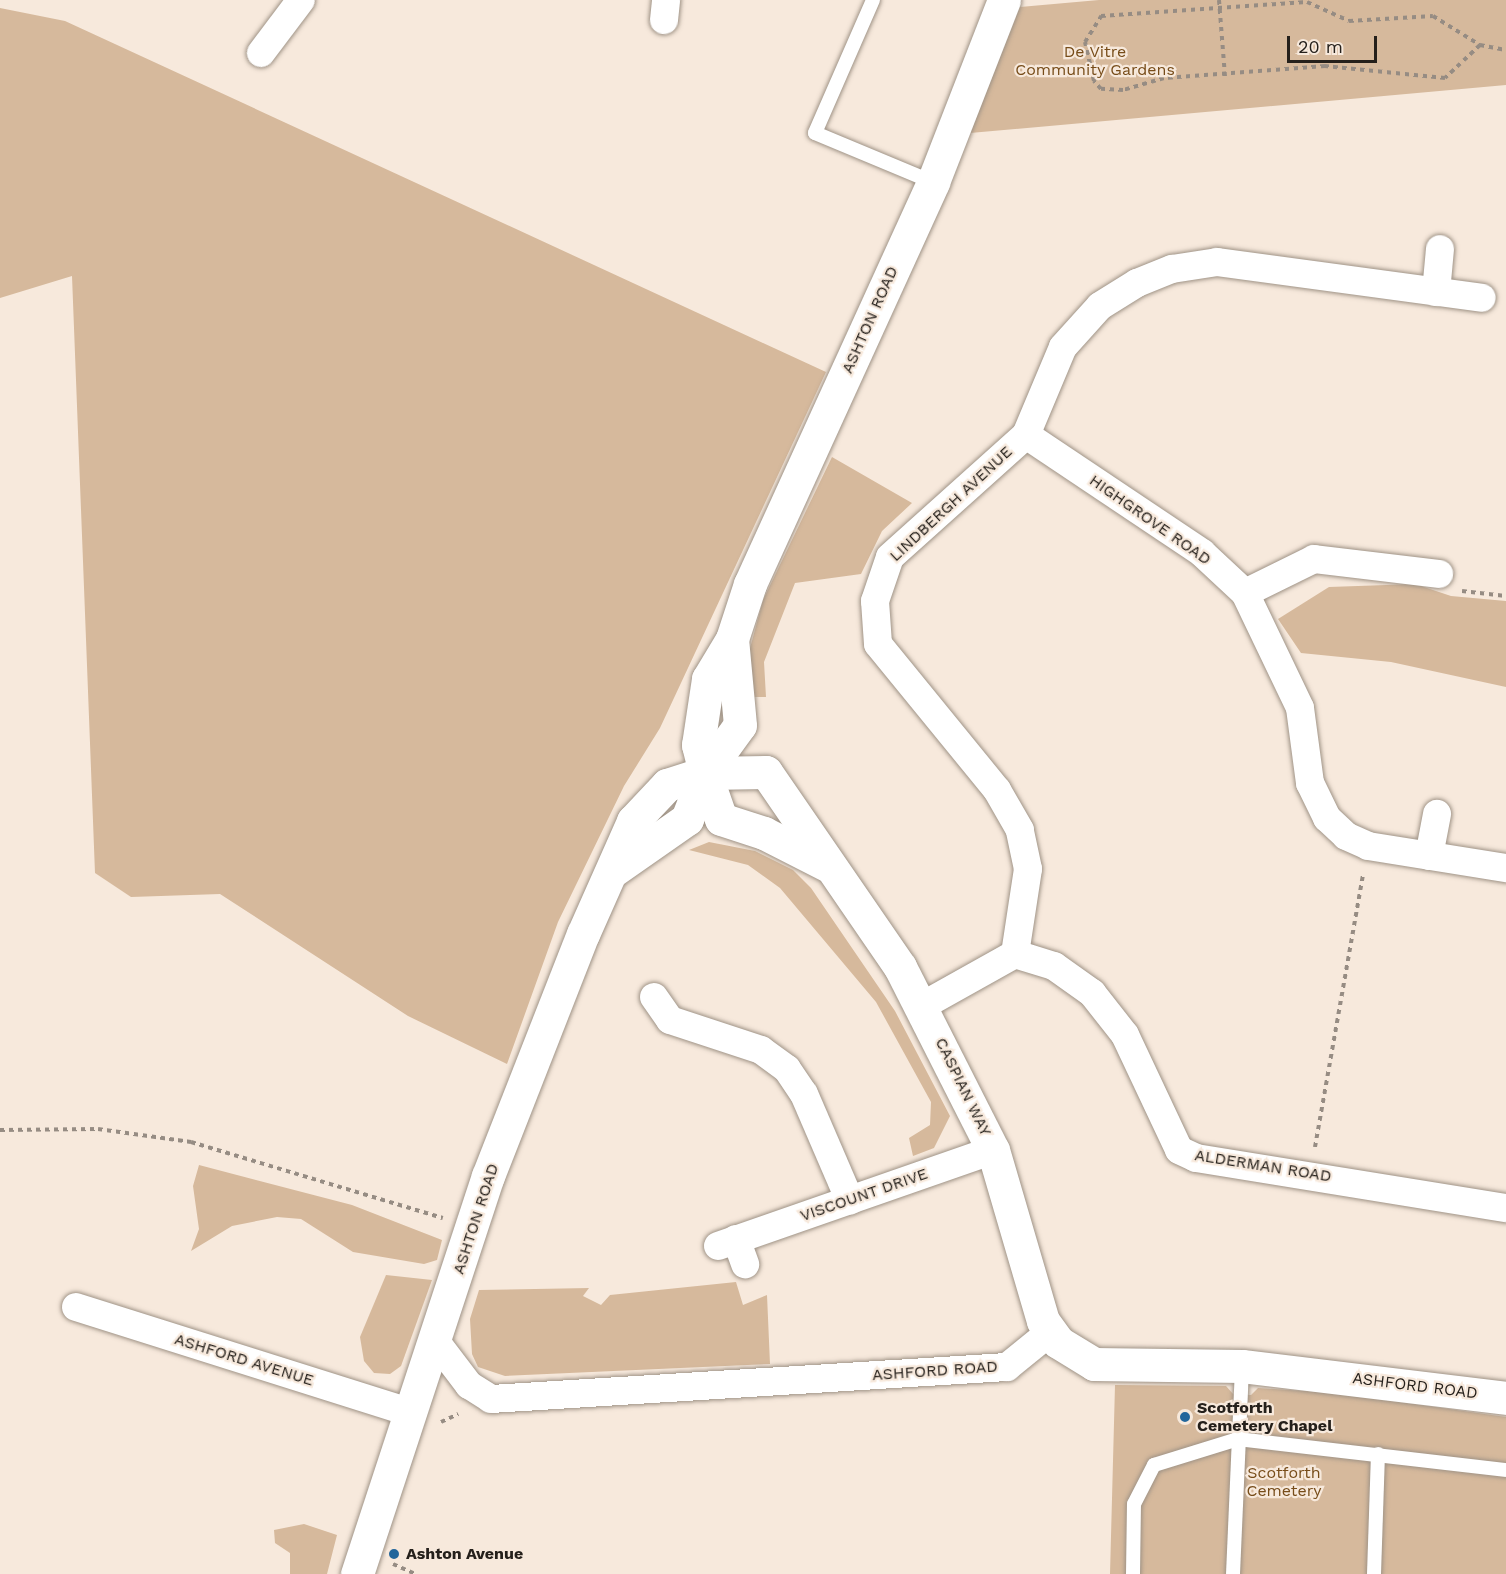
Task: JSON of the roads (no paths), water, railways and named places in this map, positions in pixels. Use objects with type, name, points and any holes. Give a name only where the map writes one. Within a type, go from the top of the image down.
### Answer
[{"type":"main road","name":"ASHTON ROAD","points":[[357,1574],[437,1344],[473,1228],[583,934],[614,870],[687,819],[705,773],[740,725],[732,639],[750,584],[933,182],[1000,1]]},
{"type":"main road","name":"CASPIAN WAY","points":[[827,865],[764,832],[721,819],[705,773],[766,772],[811,831],[827,865],[922,1006],[993,1150],[1049,1333]]},
{"type":"main road","name":"ASHFORD ROAD","points":[[1049,1333],[1095,1364],[1242,1366],[1506,1398]]},
{"type":"street","points":[[261,53],[301,0]]},
{"type":"street","points":[[1436,292],[1440,249]]},
{"type":"street","name":"LINDBERGH AVENUE","points":[[1015,954],[1028,869],[1020,830],[997,790],[878,644],[875,600],[890,557],[1026,435],[1063,347],[1082,323],[1128,289],[1172,269],[1217,262],[1482,298]]},
{"type":"street","name":"HIGHGROVE ROAD","points":[[1026,435],[1202,553],[1245,593],[1300,708],[1310,783],[1327,818],[1368,846],[1506,868]]},
{"type":"street","points":[[1245,593],[1284,569],[1314,559],[1439,574]]},
{"type":"street","points":[[1429,856],[1437,814]]},
{"type":"street","points":[[922,1006],[1015,954]]},
{"type":"street","name":"ALDERMAN ROAD","points":[[1015,954],[1054,966],[1092,993],[1125,1035],[1179,1150],[1196,1158],[1310,1174],[1506,1208]]},
{"type":"street","points":[[654,997],[670,1020],[761,1050],[787,1069],[804,1094],[850,1201]]},
{"type":"street","name":"VISCOUNT DRIVE","points":[[733,1250],[850,1201],[993,1150]]},
{"type":"street","name":"ASHFORD AVENUE","points":[[76,1307],[412,1413]]},
{"type":"street","name":"ASHFORD ROAD","points":[[437,1344],[469,1385],[491,1399],[1007,1367],[1049,1333]]},
{"type":"lane","points":[[873,0],[815,133],[933,182]]},
{"type":"lane","points":[[1233,1574],[1242,1366]]},
{"type":"lane","points":[[1133,1574],[1134,1504],[1154,1465],[1238,1439],[1506,1470]]},
{"type":"lane","points":[[1374,1574],[1378,1454]]},
{"type":"place","name":"Scotforth Cemetery Chapel","points":[[1185,1417]]},
{"type":"place","name":"Ashton Avenue","points":[[394,1554]]},
{"type":"park label","name":"De Vitre Community Gardens","points":[[1095,61]]},
{"type":"park label","name":"Scotforth Cemetery","points":[[1284,1482]]}]
